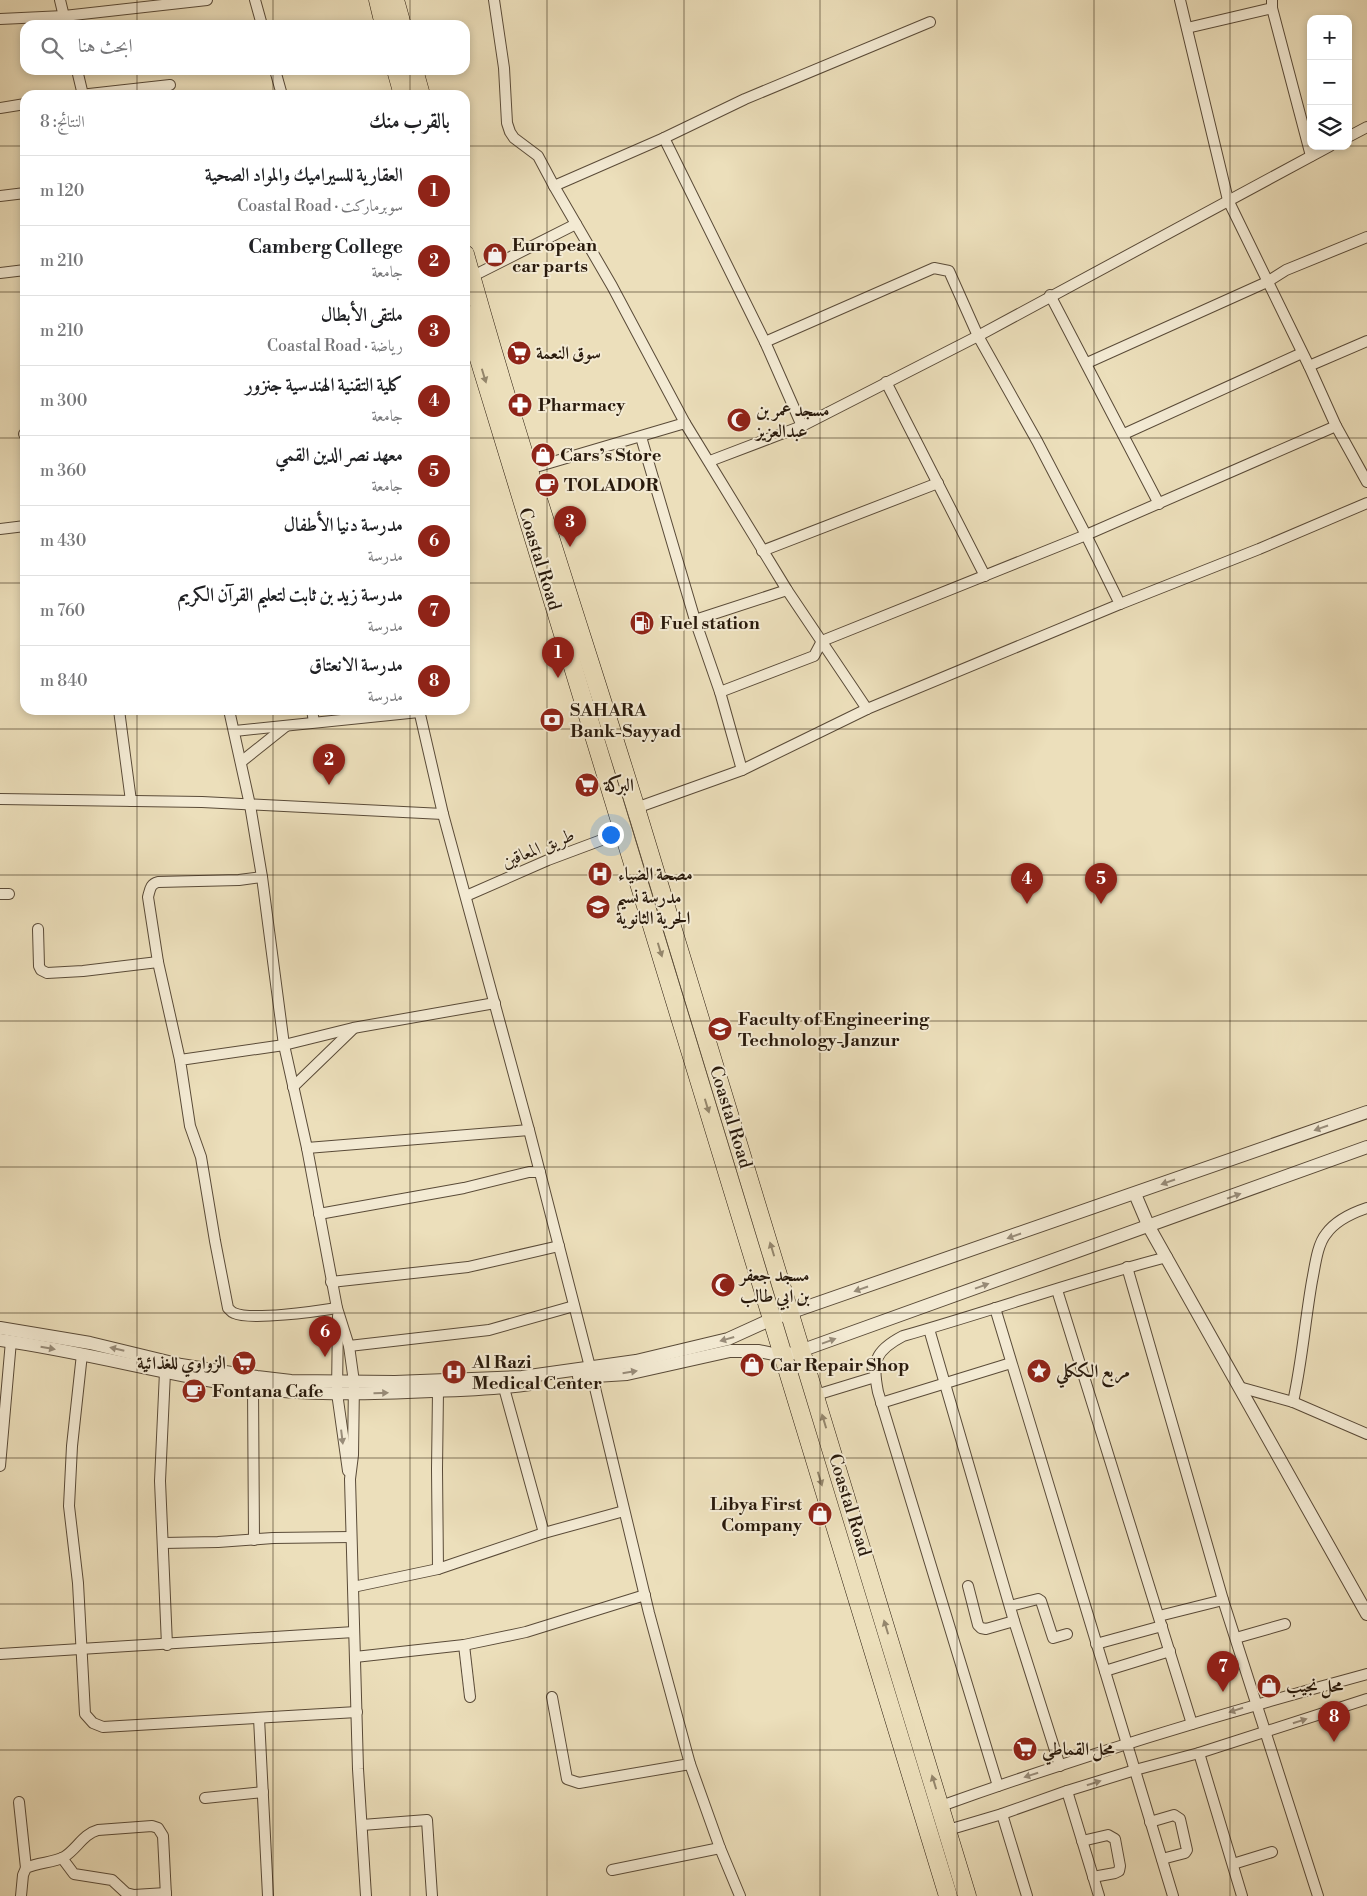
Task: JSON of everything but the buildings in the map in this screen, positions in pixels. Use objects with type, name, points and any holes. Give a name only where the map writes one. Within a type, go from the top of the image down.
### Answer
[{"type":"highway","points":[[378,0],[383,20]]},
{"type":"highway","points":[[395,0],[401,20]]},
{"type":"highway","points":[[397,75],[402,90]]},
{"type":"highway","points":[[415,75],[420,90]]},
{"type":"highway","name":"Coastal Road","points":[[470,270],[529,469],[803,1350],[967,1896]]},
{"type":"highway","name":"Coastal Road","points":[[470,329],[948,1896]]},
{"type":"street","points":[[60,0],[65,20]]},
{"type":"street","points":[[72,20],[207,0]]},
{"type":"street","points":[[255,0],[261,20]]},
{"type":"street","points":[[494,0],[504,68],[507,123],[510,132],[514,138],[538,156],[612,286],[686,423],[762,551],[867,709]]},
{"type":"street","points":[[1180,0],[1228,200],[1309,366],[1336,426],[1367,482]]},
{"type":"street","points":[[1187,28],[1272,4],[1311,156]]},
{"type":"street","points":[[0,19],[32,20]]},
{"type":"street","points":[[554,186],[664,138],[745,99],[930,22]]},
{"type":"street","points":[[78,75],[81,90]]},
{"type":"street","points":[[276,75],[281,90]]},
{"type":"street","points":[[126,90],[170,85]]},
{"type":"street","points":[[0,108],[20,105]]},
{"type":"street","points":[[1352,135],[1367,127]]},
{"type":"street","points":[[664,138],[765,342],[802,426]]},
{"type":"street","points":[[710,461],[802,426],[978,336],[1050,295],[1322,150]]},
{"type":"street","points":[[0,196],[20,194]]},
{"type":"street","points":[[472,277],[576,224]]},
{"type":"street","points":[[1087,363],[1267,282],[1286,270],[1367,237]]},
{"type":"street","points":[[765,342],[934,268],[949,271],[978,336],[1037,441],[1120,604]]},
{"type":"street","points":[[0,273],[20,271]]},
{"type":"street","points":[[1050,295],[1159,504]]},
{"type":"street","points":[[1309,366],[1367,341]]},
{"type":"street","points":[[1124,434],[1302,353]]},
{"type":"street","points":[[886,382],[986,576]]},
{"type":"street","points":[[529,469],[686,423]]},
{"type":"street","points":[[720,692],[814,656],[822,641],[1086,535],[1336,426]]},
{"type":"street","points":[[641,437],[695,620],[720,692],[742,770]]},
{"type":"street","points":[[762,551],[938,483]]},
{"type":"street","points":[[636,808],[742,770],[867,709],[1367,503]]},
{"type":"street","points":[[0,529],[20,527]]},
{"type":"street","points":[[695,620],[787,590]]},
{"type":"street","points":[[119,715],[131,801]]},
{"type":"street","points":[[230,715],[250,804],[262,878],[284,1045],[307,1148],[337,1310],[349,1346],[354,1388],[353,1454],[350,1479],[351,1537],[356,1712],[366,1896]]},
{"type":"street","points":[[313,715],[314,722]]},
{"type":"street","points":[[235,730],[381,715]]},
{"type":"street","points":[[420,715],[443,814],[540,1172],[591,1371],[645,1595],[690,1764],[720,1848],[740,1896]]},
{"type":"street","points":[[241,762],[287,725]]},
{"type":"street","points":[[0,799],[250,804],[443,814]]},
{"type":"street","name":"طريق المعاقين","points":[[466,896],[548,860],[623,832]]},
{"type":"street","points":[[262,878],[154,883],[150,888],[148,897],[158,962],[180,1060],[190,1126],[201,1157],[228,1308],[236,1314],[252,1315],[337,1310]]},
{"type":"street","points":[[38,929],[39,966],[46,973],[84,972],[158,962]]},
{"type":"street","points":[[180,1060],[284,1045],[354,1028],[495,1003]]},
{"type":"street","points":[[293,1087],[354,1028]]},
{"type":"street","points":[[0,1466],[5,1340],[165,1372],[253,1387],[438,1391],[504,1388],[591,1371],[728,1339],[772,1319],[1367,1112]]},
{"type":"street","points":[[307,1148],[529,1130]]},
{"type":"street","points":[[354,1388],[591,1371],[627,1374],[730,1351],[753,1351],[783,1356],[1149,1227],[1367,1147]]},
{"type":"street","points":[[319,1214],[464,1188],[528,1172],[540,1172]]},
{"type":"street","points":[[1135,1194],[1149,1227],[1367,1614]]},
{"type":"street","points":[[1293,1402],[1299,1377],[1316,1258],[1325,1234],[1348,1214],[1367,1208]]},
{"type":"street","points":[[331,1282],[468,1267],[559,1246]]},
{"type":"street","points":[[998,1786],[881,1403],[874,1369],[881,1351],[903,1336],[1127,1267],[1167,1257]]},
{"type":"street","points":[[1127,1267],[1223,1600],[1318,1896]]},
{"type":"street","points":[[1057,1290],[1192,1724]]},
{"type":"street","points":[[349,1346],[489,1330],[574,1306]]},
{"type":"street","points":[[995,1308],[1173,1896]]},
{"type":"street","points":[[337,1310],[337,1388],[344,1456],[350,1479]]},
{"type":"street","points":[[0,1328],[90,1343],[181,1365],[337,1388]]},
{"type":"street","points":[[929,1329],[1014,1621],[1060,1766]]},
{"type":"street","points":[[82,1354],[72,1446],[69,1506],[75,1549],[85,1714],[93,1723],[103,1727],[356,1712]]},
{"type":"street","points":[[881,1403],[1011,1363]]},
{"type":"street","points":[[165,1372],[160,1481],[167,1645]]},
{"type":"street","points":[[816,1395],[875,1377]]},
{"type":"street","points":[[253,1387],[254,1540]]},
{"type":"street","points":[[1240,1387],[1293,1402],[1367,1434]]},
{"type":"street","points":[[504,1388],[544,1533]]},
{"type":"street","points":[[438,1391],[438,1569]]},
{"type":"street","points":[[353,1587],[438,1569],[544,1533],[624,1511]]},
{"type":"street","points":[[163,1543],[351,1537]]},
{"type":"street","points":[[968,1586],[978,1625],[981,1628],[986,1629],[1014,1621]]},
{"type":"street","points":[[355,1657],[464,1645],[526,1632],[645,1595]]},
{"type":"street","points":[[1010,1606],[1038,1598],[1042,1601],[1053,1638],[1067,1634]]},
{"type":"street","points":[[1096,1644],[1223,1600]]},
{"type":"street","points":[[1236,1638],[1285,1624]]},
{"type":"street","points":[[0,1654],[354,1632]]},
{"type":"street","points":[[464,1645],[470,1697]]},
{"type":"street","points":[[1105,1671],[1170,1651]]},
{"type":"street","points":[[941,1806],[1127,1744],[1257,1704],[1367,1674]]},
{"type":"street","points":[[552,1697],[567,1779],[572,1782],[579,1783],[690,1764]]},
{"type":"street","points":[[948,1830],[1002,1814],[1067,1791],[1199,1753],[1367,1699]]},
{"type":"street","points":[[259,1718],[268,1896]]},
{"type":"street","points":[[1199,1753],[1242,1896]]},
{"type":"street","points":[[1067,1791],[1099,1896]]},
{"type":"street","points":[[205,1798],[263,1792]]},
{"type":"street","points":[[19,1802],[26,1868],[23,1875],[21,1896]]},
{"type":"street","points":[[1002,1814],[1027,1896]]},
{"type":"street","points":[[1150,1822],[1174,1815],[1180,1819],[1187,1850],[1185,1853],[1162,1859]]},
{"type":"street","points":[[362,1825],[427,1820],[432,1896]]},
{"type":"street","points":[[26,1868],[33,1864],[62,1858],[91,1832],[152,1826],[158,1828],[163,1836],[166,1894],[142,1896],[126,1893],[112,1880],[74,1874],[69,1870],[62,1858]]},
{"type":"street","points":[[1082,1841],[1108,1835],[1114,1839],[1120,1866],[1119,1871],[1093,1877]]},
{"type":"street","points":[[612,1870],[720,1848]]},
{"type":"street","points":[[1233,1864],[1272,1852]]},
{"type":"place","name":"European car parts","points":[[495,255]]},
{"type":"place","name":"سوق النعمة","points":[[519,353]]},
{"type":"place","name":"Pharmacy","points":[[520,405]]},
{"type":"place","name":"مسجد عمر بن عبدالعزيز","points":[[739,420]]},
{"type":"place","name":"Cars’s Store","points":[[543,455]]},
{"type":"place","name":"TOLADOR","points":[[547,485]]},
{"type":"place","name":"ملتقى الأبطال","points":[[570,547]]},
{"type":"place","name":"Fuel station","points":[[642,623]]},
{"type":"place","name":"العقارية للسيراميك والمواد الصحية","points":[[558,678]]},
{"type":"place","name":"SAHARA Bank-Sayyad","points":[[552,720]]},
{"type":"place","name":"Camberg College","points":[[329,785]]},
{"type":"place","name":"البركة","points":[[587,785]]},
{"type":"place","name":"مصحة الضياء","points":[[600,874]]},
{"type":"place","name":"كلية التقنية الهندسية جنزور","points":[[1027,904]]},
{"type":"place","name":"معهد نصر الدين القمي","points":[[1101,904]]},
{"type":"place","name":"مدرسة نسيم الحرية الثانوية","points":[[598,907]]},
{"type":"place","name":"Faculty of Engineering Technology-Janzur","points":[[720,1029]]},
{"type":"place","name":"مسجد جعفر بن ابي طالب","points":[[723,1285]]},
{"type":"place","name":"مدرسة دنيا الأطفال","points":[[325,1357]]},
{"type":"place","name":"الزواوي للغذائية","points":[[244,1363]]},
{"type":"place","name":"Car Repair Shop","points":[[752,1365]]},
{"type":"place","name":"مربع الككلي","points":[[1039,1371]]},
{"type":"place","name":"Al Razi Medical Center","points":[[454,1372]]},
{"type":"place","name":"Fontana Cafe","points":[[194,1391]]},
{"type":"place","name":"Libya First Company","points":[[820,1514]]},
{"type":"place","name":"محل نجيب","points":[[1269,1686]]},
{"type":"place","name":"مدرسة زيد بن ثابت لتعليم القرآن الكريم","points":[[1223,1692]]},
{"type":"place","name":"مدرسة الانعتاق","points":[[1334,1742]]},
{"type":"place","name":"محل القماطي","points":[[1025,1749]]}]
